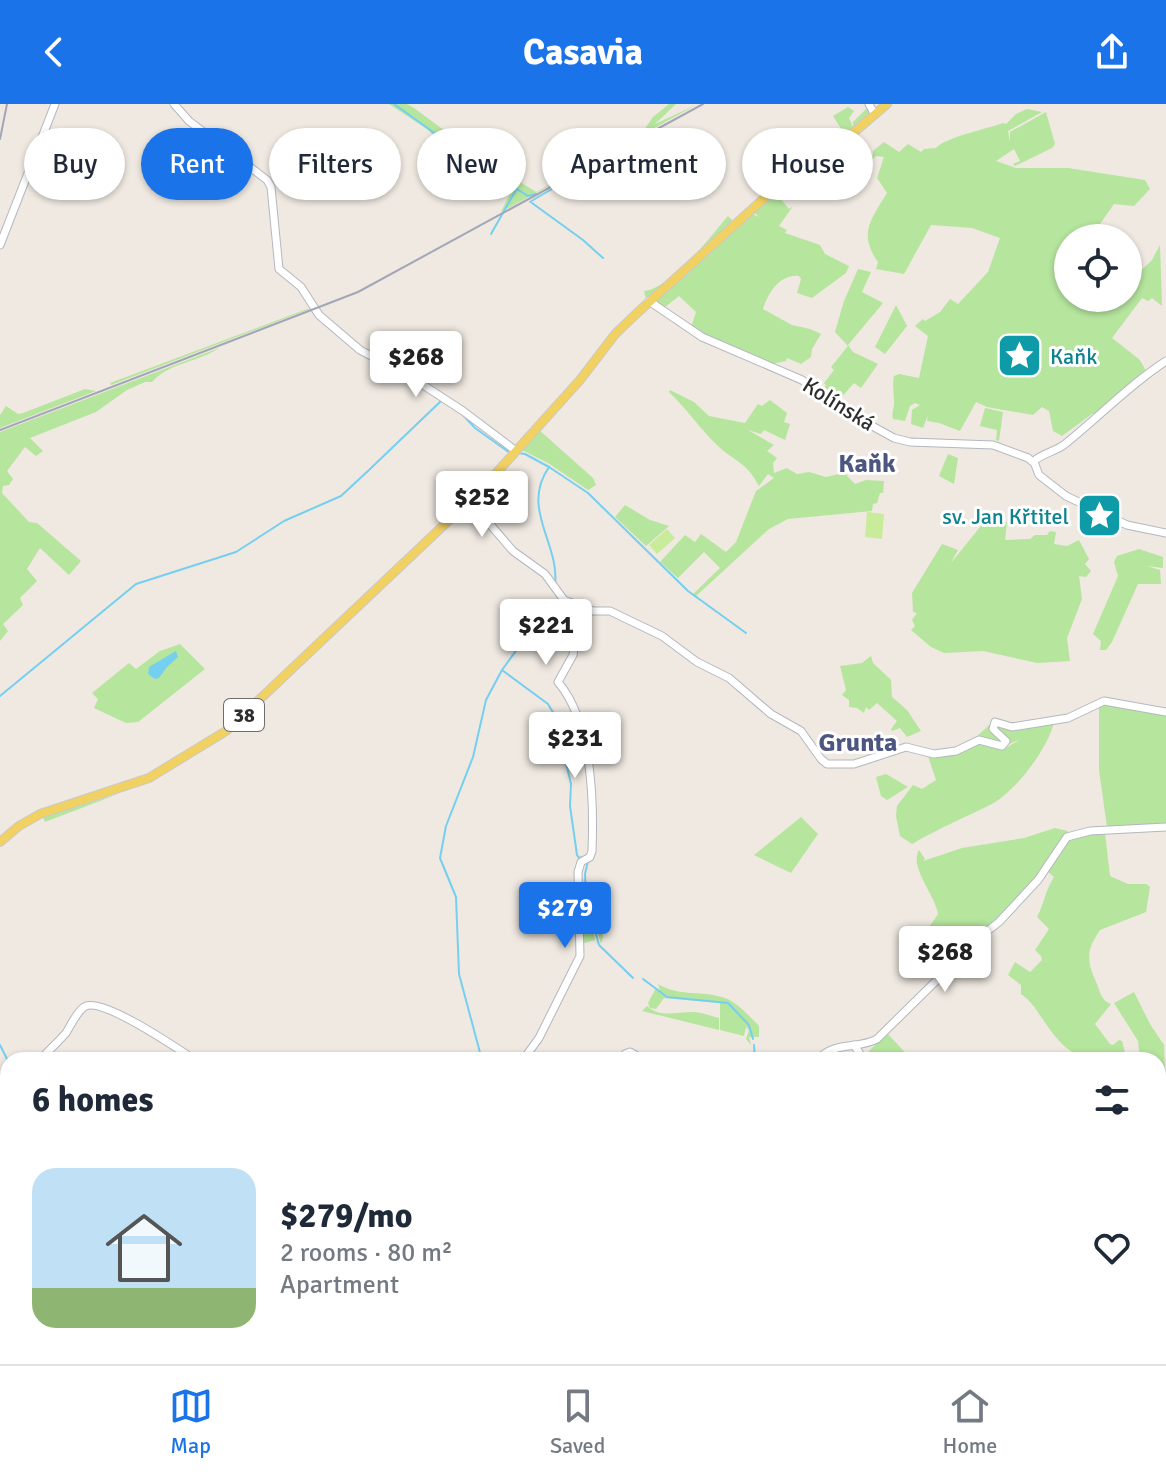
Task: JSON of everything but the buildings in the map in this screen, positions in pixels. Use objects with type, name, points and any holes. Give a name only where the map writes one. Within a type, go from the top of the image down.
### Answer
[{"type":"main road","name":"38","points":[[0,842],[36,816],[143,781],[221,736],[470,501],[508,461],[514,449],[525,442],[616,333],[649,301],[775,189],[831,152],[887,104]]},
{"type":"street","points":[[0,245],[55,104]]},
{"type":"street","points":[[174,104],[189,121],[267,180],[271,187],[279,269],[301,287],[319,315],[360,350],[414,379],[514,449]]},
{"type":"street","points":[[869,104],[874,113]]},
{"type":"street","name":"Kolínská","points":[[649,301],[702,337],[809,384],[834,405],[894,438],[910,442],[993,445],[1033,460]]},
{"type":"street","points":[[1165,533],[1127,525],[1059,492],[1039,475],[1033,460],[1058,449],[1134,383],[1166,361]]},
{"type":"street","points":[[470,501],[513,551],[541,570],[564,600],[576,637],[573,655],[557,681],[566,693],[590,762],[592,848],[589,857],[581,862],[578,872],[579,960],[529,1052]]},
{"type":"street","points":[[564,600],[589,610],[610,611],[662,636],[697,662],[729,678],[771,714],[801,731],[821,759],[831,765],[862,762],[906,747],[934,754],[956,751],[983,739],[1002,746],[1006,741],[993,729],[995,722],[1012,727],[1068,718],[1104,701],[1166,712]]},
{"type":"street","points":[[828,1052],[834,1048],[877,1039],[937,980],[958,954],[999,922],[1038,880],[1067,837],[1090,831],[1166,827]]},
{"type":"street","points":[[48,1052],[84,1007],[90,1005],[149,1030],[183,1052]]},
{"type":"street","points":[[854,1045],[859,1052]]},
{"type":"green space","points":[[389,104],[407,104],[441,128],[425,128]]},
{"type":"green space","points":[[669,104],[676,104],[655,124],[698,104],[654,128],[645,128]]},
{"type":"green space","points":[[848,107],[854,111],[849,118],[853,127],[853,122],[868,107],[870,114],[853,128],[841,128],[833,116]]},
{"type":"green space","points":[[1027,109],[1042,112],[1008,131],[1010,142],[1010,132],[1046,112],[1055,144],[1015,166],[1013,164],[1020,161],[1014,149],[996,161],[1016,168],[1068,168],[1145,180],[1150,189],[1134,206],[1114,204],[1100,224],[1054,224],[1054,312],[1132,312],[1112,338],[1140,360],[1146,371],[1098,413],[1062,436],[1053,431],[1049,411],[1042,407],[1033,415],[987,407],[976,402],[960,431],[927,421],[928,415],[923,428],[911,424],[912,410],[920,405],[915,403],[910,406],[905,421],[893,419],[894,376],[919,378],[928,336],[915,326],[940,312],[950,299],[958,304],[988,272],[1000,238],[972,228],[931,225],[904,274],[876,269],[878,262],[869,243],[869,227],[887,193],[877,178],[884,157],[876,156],[873,159],[873,151],[884,142],[899,152],[908,144],[921,152],[956,137],[1006,124]]},
{"type":"green space","points":[[526,186],[536,192],[542,190],[526,198]]},
{"type":"green space","points":[[507,200],[523,200],[501,212]]},
{"type":"green space","points":[[766,200],[782,200],[789,209],[793,206],[779,226],[787,230],[785,233],[820,245],[825,254],[849,266],[846,273],[812,298],[797,293],[799,276],[781,281],[768,297],[763,309],[792,325],[821,334],[811,357],[801,364],[787,358],[786,361],[771,364],[701,333],[691,327],[696,312],[679,296],[664,308],[657,306],[655,299],[752,214],[759,217],[753,211]]},
{"type":"green space","points":[[728,216],[735,223],[646,298],[644,291],[655,288],[678,271]]},
{"type":"green space","points":[[1160,245],[1162,306],[1152,298],[1148,301],[1142,298],[1142,270],[1152,260]]},
{"type":"green space","points":[[858,269],[871,272],[862,292],[883,303],[848,345],[853,352],[878,364],[861,388],[854,383],[840,399],[823,389],[834,370],[831,367],[848,346],[835,332]]},
{"type":"green space","points":[[896,305],[907,326],[885,354],[875,347]]},
{"type":"green space","points":[[307,309],[310,309],[110,383]]},
{"type":"green space","points":[[219,348],[166,371],[152,382],[127,390],[96,412],[30,438],[43,451],[36,456],[25,447],[7,471],[13,479],[9,485],[3,486],[2,493],[29,522],[37,523],[81,561],[69,575],[40,548],[27,569],[37,581],[20,598],[23,605],[3,624],[8,631],[0,641],[0,432]]},
{"type":"green space","points":[[85,389],[96,391],[0,428],[0,415],[6,406],[18,414],[23,413]]},
{"type":"green space","points":[[670,390],[694,402],[709,416],[745,423],[758,404],[762,406],[770,400],[787,413],[784,422],[790,424],[785,440],[764,430],[761,434],[748,430],[774,445],[767,451],[777,458],[773,463],[774,473],[787,468],[797,474],[809,472],[826,477],[847,472],[855,484],[866,480],[884,481],[883,493],[873,504],[872,511],[788,519],[769,529],[695,597],[692,595],[720,568],[704,552],[678,578],[660,562],[685,535],[695,542],[701,534],[726,552],[736,542],[756,491],[774,478],[768,474],[759,486],[745,466],[711,439]]},
{"type":"green space","points":[[985,408],[1003,412],[999,441],[996,440],[997,430],[980,426]]},
{"type":"green space","points":[[539,430],[593,478],[596,485],[588,490],[522,450]]},
{"type":"green space","points":[[948,454],[958,458],[954,484],[939,476]]},
{"type":"green space","points":[[625,505],[650,520],[669,526],[646,546],[615,517]]},
{"type":"green space","points":[[867,512],[884,514],[882,539],[865,537]]},
{"type":"green space","points":[[984,522],[1007,522],[1005,540],[1030,539],[1035,535],[1047,535],[1050,531],[1056,532],[1054,544],[1067,546],[1079,540],[1089,559],[1085,564],[1091,571],[1086,577],[1079,576],[1082,599],[1067,638],[1070,661],[1037,663],[983,651],[944,653],[931,647],[911,630],[915,626],[912,620],[917,613],[913,612],[912,593],[942,544],[958,550],[951,563]]},
{"type":"green space","points":[[667,529],[675,538],[657,554],[649,545]]},
{"type":"green space","points":[[1139,549],[1163,557],[1163,568],[1147,566],[1160,570],[1161,584],[1138,584],[1112,642],[1106,650],[1100,650],[1101,641],[1093,634],[1118,576],[1114,562],[1117,556]]},
{"type":"green space","points":[[180,644],[205,669],[138,722],[126,723],[94,708],[98,699],[92,693],[129,663],[136,669],[160,651]]},
{"type":"green space","points":[[871,656],[873,663],[891,680],[892,697],[907,710],[921,731],[907,737],[900,728],[892,731],[897,721],[877,703],[869,710],[866,707],[864,713],[849,707],[849,700],[842,695],[846,690],[840,666],[862,663]]},
{"type":"green space","points":[[1105,703],[1166,715],[1166,825],[1107,827],[1099,770],[1099,706]]},
{"type":"green space","points":[[997,718],[1010,722],[1054,722],[1038,757],[1000,799],[912,844],[900,836],[897,806],[913,785],[922,789],[936,780],[928,756],[980,742],[1004,749],[1021,739],[1007,745],[975,738]]},
{"type":"green space","points":[[886,774],[908,787],[887,800],[881,796],[876,777]]},
{"type":"green space","points":[[118,794],[45,822],[43,817]]},
{"type":"green space","points":[[801,817],[818,834],[791,873],[754,855]]},
{"type":"green space","points":[[1055,828],[1068,831],[1048,862],[1025,891],[971,941],[928,929],[938,914],[917,865],[919,850],[925,859],[923,861],[962,848],[1024,838]]},
{"type":"green space","points":[[1105,833],[1110,876],[1128,884],[1146,884],[1150,887],[1146,912],[1100,930],[1089,956],[1100,993],[1111,1004],[1095,1024],[1110,1044],[1122,1041],[1125,1052],[1073,1052],[1068,1049],[1021,994],[1021,985],[1008,975],[1015,962],[1030,972],[1042,960],[1035,950],[1049,929],[1037,917],[1054,877],[1047,871],[1071,836]]},
{"type":"green space","points":[[598,901],[603,937],[601,944],[589,902]]},
{"type":"green space","points":[[588,905],[595,940],[584,943],[581,906]]},
{"type":"green space","points":[[658,984],[674,991],[730,1000],[759,1026],[759,1037],[749,1037],[751,1045],[746,1039],[749,1030],[746,1027],[744,1036],[720,1030],[720,1003],[664,998],[656,1009],[650,1008],[648,1003],[656,988],[660,990]]},
{"type":"green space","points":[[1134,992],[1164,1045],[1164,1052],[1139,1052],[1138,1041],[1114,1003]]},
{"type":"green space","points":[[647,1006],[663,1013],[695,1012],[719,1018],[719,1030],[642,1011]]},
{"type":"green space","points":[[887,1033],[905,1052],[868,1052]]},
{"type":"water","points":[[176,651],[178,657],[159,678],[148,674],[149,667]]},
{"type":"waterway","points":[[394,104],[427,128]]},
{"type":"waterway","points":[[526,195],[536,194]]},
{"type":"waterway","points":[[538,197],[542,195]]},
{"type":"waterway","points":[[530,202],[538,197]]},
{"type":"waterway","points":[[491,234],[510,200]]},
{"type":"waterway","points":[[532,203],[603,258]]},
{"type":"waterway","points":[[370,469],[441,401]]},
{"type":"waterway","points":[[463,415],[475,428],[510,453]]},
{"type":"waterway","points":[[518,453],[549,467],[538,497],[539,512],[555,570],[555,585]]},
{"type":"waterway","points":[[549,467],[588,493],[688,591],[746,633]]},
{"type":"waterway","points":[[0,696],[136,584],[236,552],[284,521],[341,496],[369,470]]},
{"type":"waterway","points":[[560,606],[556,622],[558,628],[551,632],[531,630],[502,670],[548,704],[570,741],[565,759],[571,784],[570,806],[577,855],[583,857]]},
{"type":"waterway","points":[[480,1052],[459,974],[456,897],[440,858],[446,826],[473,757],[486,700],[502,670]]},
{"type":"waterway","points":[[588,861],[586,898],[599,945],[633,978]]},
{"type":"waterway","points":[[643,979],[667,997],[728,1003],[749,1025],[753,1039]]},
{"type":"waterway","points":[[0,1045],[4,1052]]},
{"type":"waterway","points":[[754,1045],[754,1052]]},
{"type":"railway","points":[[0,139],[7,104]]},
{"type":"railway","points":[[0,430],[358,292],[703,104]]},
{"type":"place","name":"Kaňk","points":[[1019,356]]},
{"type":"place","name":"sv. Jan Křtitel","points":[[1100,516]]},
{"type":"district","name":"Kaňk","points":[[867,464]]},
{"type":"district","name":"Grunta","points":[[858,743]]}]
